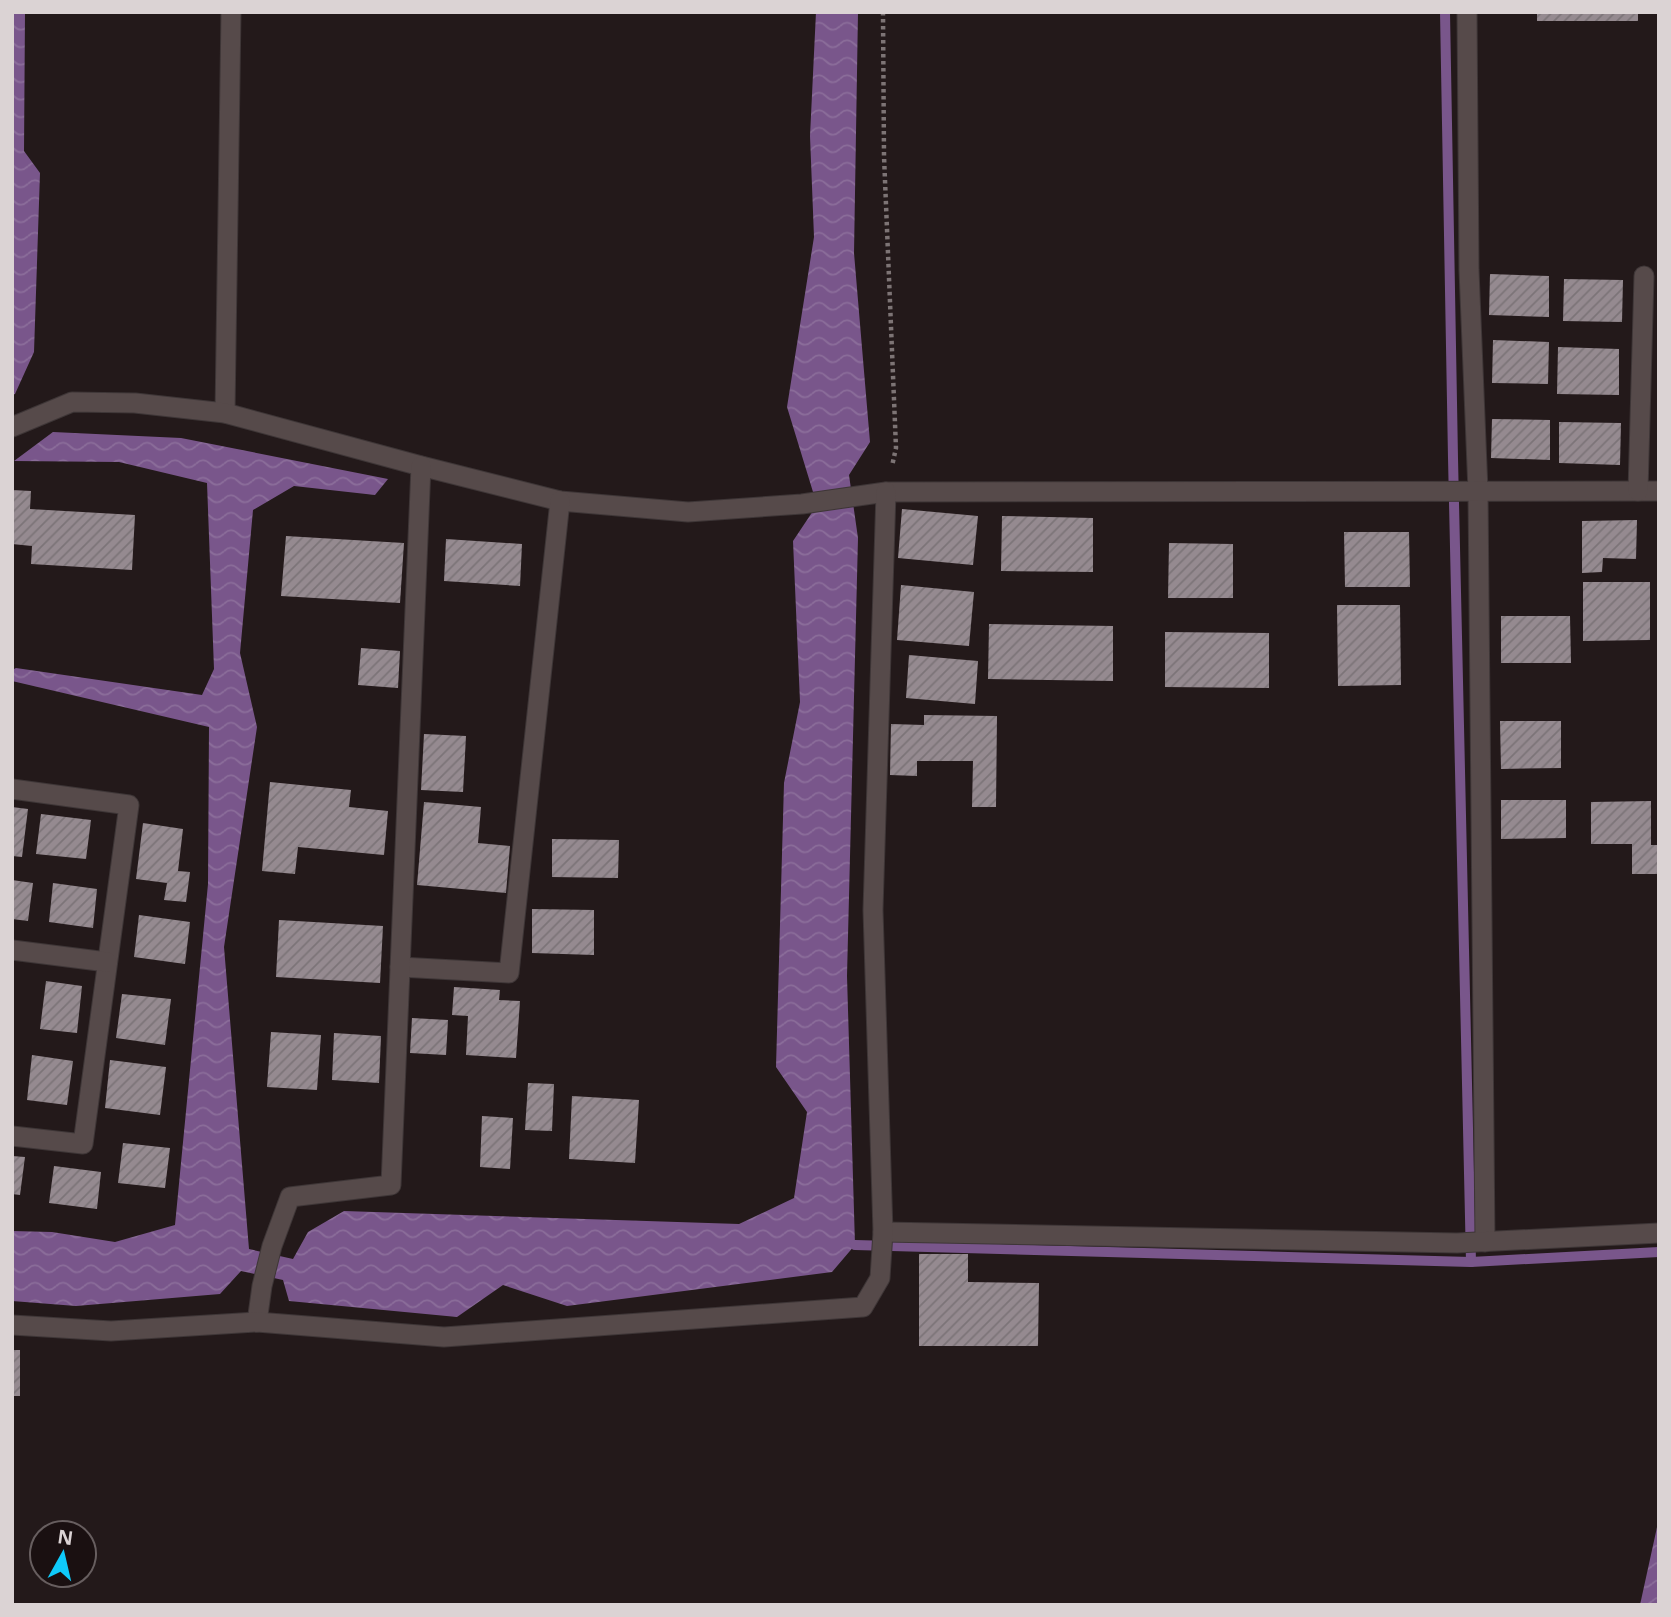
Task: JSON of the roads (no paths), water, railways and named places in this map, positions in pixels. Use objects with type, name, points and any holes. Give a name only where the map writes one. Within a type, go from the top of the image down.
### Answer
[{"type":"street","points":[[225,413],[231,12]]},
{"type":"street","points":[[1467,12],[1469,270],[1478,491],[1485,1242]]},
{"type":"street","points":[[1638,491],[1644,276]]},
{"type":"street","points":[[12,427],[72,402],[135,403],[225,413],[560,501],[688,512],[802,504],[886,492],[1659,491]]},
{"type":"street","points":[[257,1322],[272,1246],[290,1198],[391,1185],[421,466]]},
{"type":"street","points":[[12,1325],[111,1331],[257,1322],[444,1337],[863,1307],[880,1278],[883,1232],[873,910],[886,492]]},
{"type":"street","points":[[400,967],[509,973],[560,501]]},
{"type":"street","points":[[12,789],[129,805],[83,1144],[12,1136]]},
{"type":"street","points":[[12,950],[107,962]]},
{"type":"street","points":[[883,1232],[1457,1243],[1659,1233]]},
{"type":"water","points":[[12,12],[25,12],[24,151],[40,173],[34,352],[15,394],[12,395]]},
{"type":"water","points":[[816,12],[858,12],[854,253],[870,442],[849,475],[858,538],[847,976],[855,1245],[832,1272],[567,1306],[503,1285],[457,1317],[289,1301],[283,1280],[241,1271],[220,1294],[76,1306],[12,1301],[12,1231],[52,1232],[115,1242],[175,1225],[208,884],[209,727],[12,681],[12,670],[16,668],[202,695],[214,669],[207,483],[119,462],[14,461],[53,432],[181,438],[388,479],[375,495],[294,486],[253,510],[240,653],[257,727],[224,947],[249,1249],[293,1259],[308,1232],[344,1211],[739,1224],[794,1198],[807,1112],[776,1067],[784,783],[800,702],[793,541],[817,505],[787,407],[814,237],[810,136]]},
{"type":"water","points":[[1659,1518],[1659,1605],[1640,1605]]},
{"type":"waterway","points":[[1445,12],[1471,1262]]},
{"type":"waterway","points":[[855,1245],[1471,1262],[1659,1252]]}]
